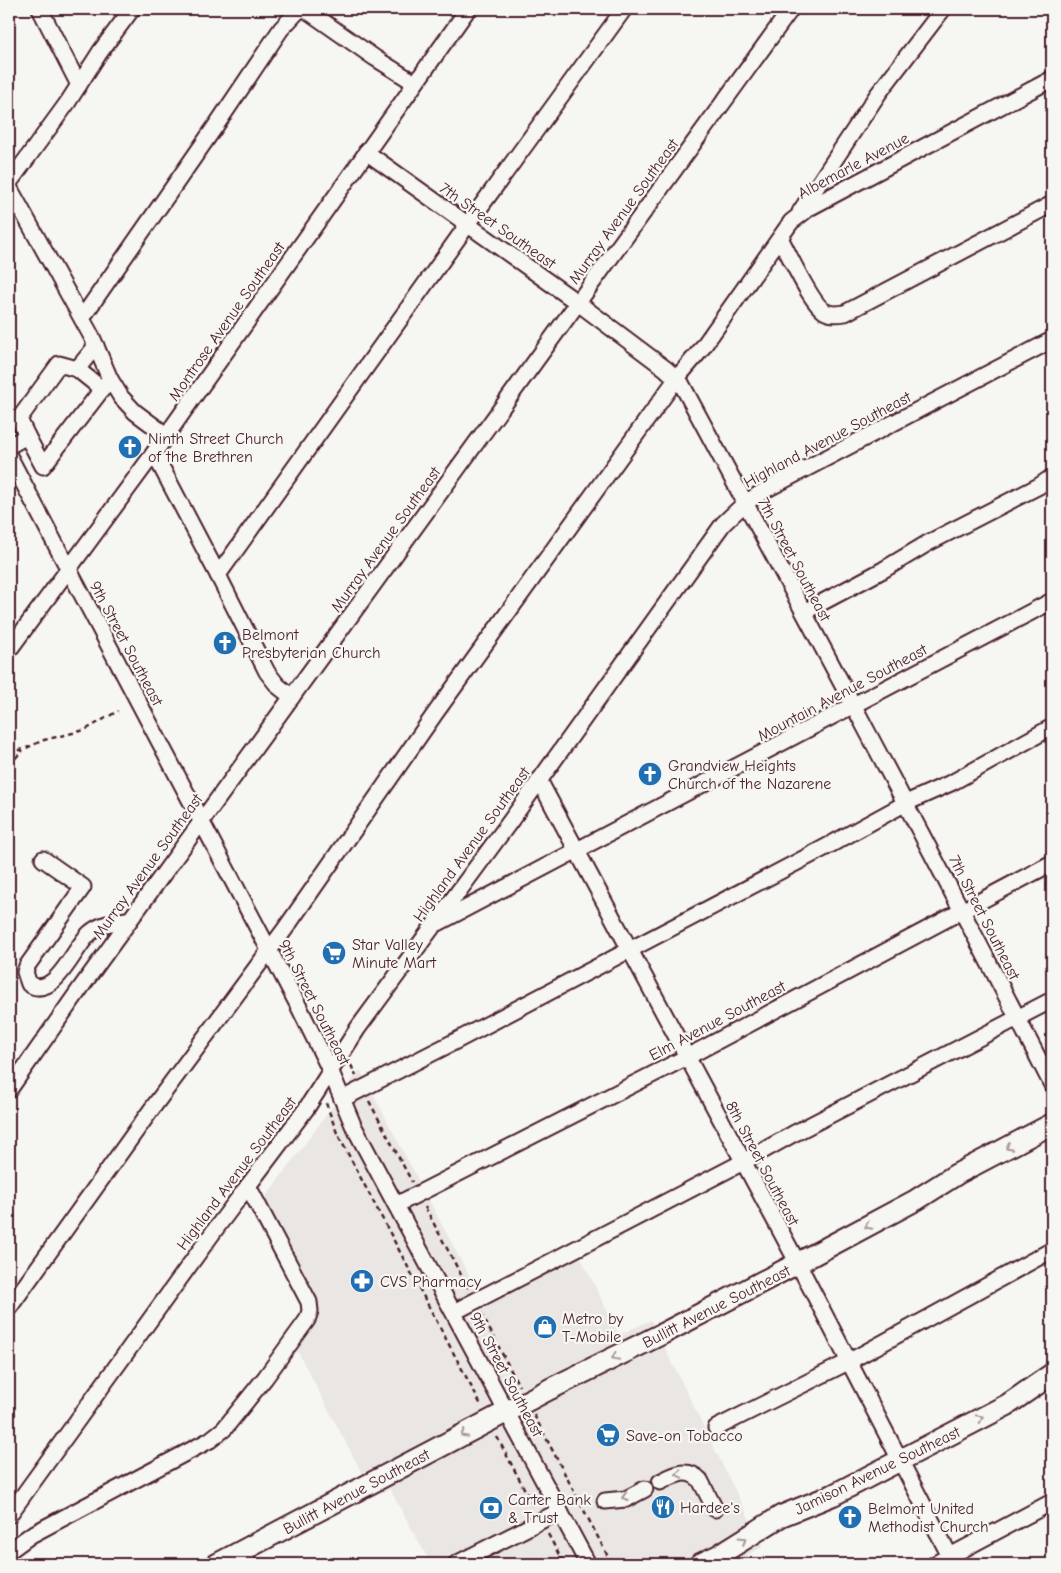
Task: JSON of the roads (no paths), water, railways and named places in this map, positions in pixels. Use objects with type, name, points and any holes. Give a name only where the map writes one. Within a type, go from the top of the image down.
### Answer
[{"type":"main road","name":"Bullitt Avenue Southeast","points":[[216,1564],[245,1558],[550,1388],[664,1333],[798,1264],[916,1200],[957,1174],[1052,1124]]},
{"type":"main road","name":"Jamison Avenue Southeast","points":[[700,1564],[719,1555],[781,1516],[832,1495],[1007,1405],[1052,1374]]},
{"type":"street","points":[[40,9],[79,85]]},
{"type":"street","points":[[9,183],[132,9]]},
{"type":"street","points":[[82,318],[281,29],[297,12],[304,9],[415,83]]},
{"type":"street","name":"Montrose Avenue Southeast","points":[[9,650],[154,453],[468,9]]},
{"type":"street","points":[[218,575],[624,9]]},
{"type":"street","name":"Murray Avenue Southeast","points":[[9,1090],[130,919],[792,9]]},
{"type":"street","points":[[796,217],[878,94],[943,9]]},
{"type":"street","name":"Albemarle Avenue","points":[[9,1308],[151,1110],[285,929],[428,723],[677,378],[700,351],[796,217],[809,208],[1052,79]]},
{"type":"street","name":"7th Street Southeast","points":[[366,152],[578,303],[677,378],[906,803],[1052,1085]]},
{"type":"street","points":[[9,187],[96,346],[106,384]]},
{"type":"street","points":[[780,238],[815,302],[826,312],[846,313],[1052,204]]},
{"type":"street","name":"Highland Avenue Southeast","points":[[9,1515],[320,1088],[358,1028],[435,925],[723,524],[745,503],[767,489],[1052,340]]},
{"type":"street","points":[[77,370],[96,346]]},
{"type":"street","points":[[106,384],[44,466],[19,419],[59,364],[77,370],[106,384],[135,412],[166,435]]},
{"type":"street","points":[[9,446],[27,436]]},
{"type":"street","points":[[154,453],[267,672],[278,686],[292,697]]},
{"type":"street","name":"9th Street Southeast","points":[[9,456],[269,949],[331,1072],[353,1125],[588,1564]]},
{"type":"street","points":[[804,612],[883,570],[928,543],[1039,486],[1052,477]]},
{"type":"street","name":"Mountain Avenue Southeast","points":[[435,925],[1052,600]]},
{"type":"street","points":[[342,1099],[906,803],[953,782],[1052,727]]},
{"type":"street","name":"8th Street Southeast","points":[[539,780],[798,1264],[952,1560]]},
{"type":"street","points":[[43,860],[83,888],[27,966],[25,972],[29,984],[41,988],[52,983],[88,934],[98,927],[130,919]]},
{"type":"street","name":"Elm Avenue Southeast","points":[[396,1205],[687,1057],[962,909],[1052,863]]},
{"type":"street","points":[[454,1312],[1052,1000]]},
{"type":"street","points":[[9,1551],[31,1535],[210,1440],[230,1422],[307,1320],[310,1311],[309,1302],[248,1186]]},
{"type":"street","points":[[716,1428],[848,1362],[1052,1250]]},
{"type":"street","points":[[660,1482],[676,1474],[690,1473],[700,1480],[715,1509]]},
{"type":"street","points":[[605,1501],[626,1499],[644,1489]]},
{"type":"street","points":[[935,1564],[952,1560],[1052,1502]]},
{"type":"street","points":[[456,1564],[560,1511]]},
{"type":"place","name":"Ninth Street Church of the Brethren","points":[[130,447]]},
{"type":"place","name":"Belmont Presbyterian Church","points":[[225,643]]},
{"type":"place","name":"Grandview Heights Church of the Nazarene","points":[[650,774]]},
{"type":"place","name":"Star Valley Minute Mart","points":[[334,953]]},
{"type":"place","name":"CVS Pharmacy","points":[[362,1281]]},
{"type":"place","name":"Metro by T-Mobile","points":[[545,1327]]},
{"type":"place","name":"Save-on Tobacco","points":[[608,1435]]},
{"type":"place","name":"Hardee's","points":[[663,1507]]},
{"type":"place","name":"Carter Bank & Trust","points":[[491,1508]]},
{"type":"place","name":"Belmont United Methodist Church","points":[[850,1517]]}]
